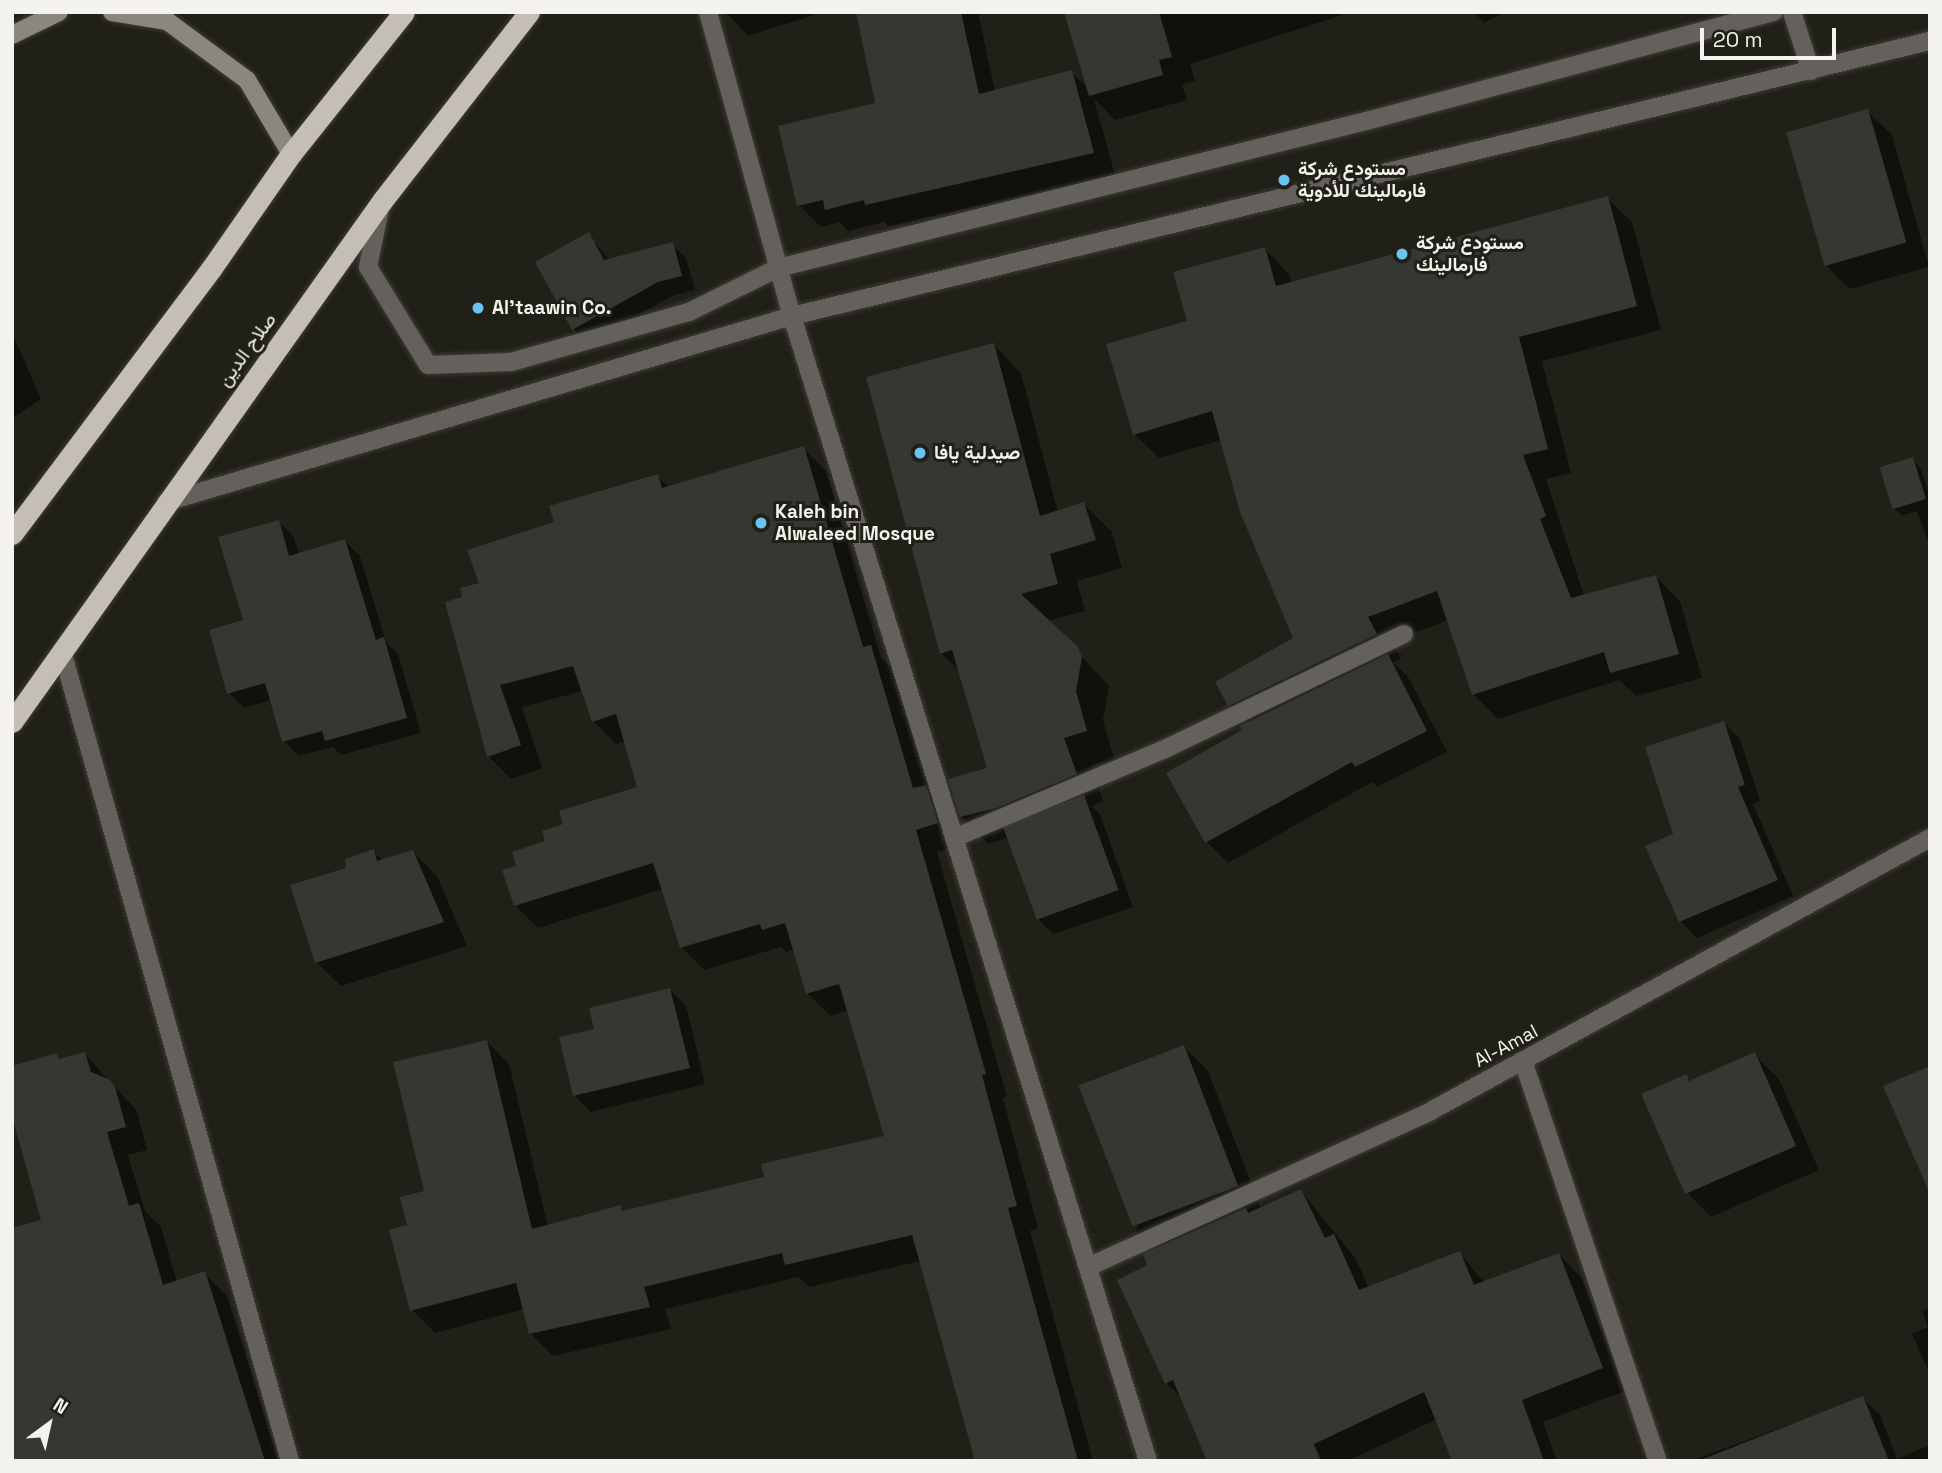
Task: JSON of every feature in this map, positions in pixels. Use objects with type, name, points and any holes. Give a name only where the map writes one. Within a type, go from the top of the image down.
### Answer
[{"type":"highway","points":[[12,534],[211,269],[291,154],[404,12]]},
{"type":"highway","name":"صلاح الدين","points":[[12,722],[382,201],[529,12]]},
{"type":"main road","points":[[12,35],[59,12]]},
{"type":"main road","points":[[112,12],[167,21],[247,80],[291,154]]},
{"type":"street","points":[[708,12],[792,317],[1090,1266],[1147,1461]]},
{"type":"street","points":[[382,201],[368,267],[428,365],[511,362],[689,312],[778,268],[1370,120],[1774,12]]},
{"type":"street","points":[[1791,12],[1811,71]]},
{"type":"street","points":[[166,502],[792,317],[1930,41]]},
{"type":"street","points":[[954,838],[1167,748],[1404,634]]},
{"type":"street","points":[[62,652],[290,1461]]},
{"type":"street","name":"Al-Amal","points":[[1090,1266],[1429,1112],[1930,838]]},
{"type":"street","points":[[1523,1061],[1658,1461]]},
{"type":"building","points":[[856,12],[961,12],[979,94],[1072,70],[1094,153],[865,205],[864,200],[825,210],[823,200],[797,206],[778,126],[875,103]]},
{"type":"building","points":[[1064,12],[1159,12],[1172,57],[1159,60],[1163,75],[1089,96]]},
{"type":"building","points":[[1868,109],[1906,243],[1825,266],[1786,132]]},
{"type":"building","points":[[1608,196],[1637,306],[1519,337],[1548,449],[1523,455],[1546,516],[1540,519],[1571,598],[1656,575],[1679,654],[1610,673],[1604,652],[1472,695],[1437,591],[1368,617],[1377,634],[1228,706],[1215,682],[1293,638],[1240,512],[1212,411],[1133,435],[1106,344],[1187,321],[1173,272],[1265,247],[1276,286]]},
{"type":"building","points":[[589,232],[604,260],[673,242],[682,276],[658,282],[572,330],[535,262]]},
{"type":"building","points":[[994,343],[1040,516],[1084,502],[1096,540],[1050,554],[1058,584],[1021,594],[1078,647],[1082,657],[1076,691],[1087,731],[1064,738],[1077,774],[996,808],[960,817],[948,779],[987,768],[952,650],[940,654],[866,377]]},
{"type":"building","points":[[804,446],[863,647],[871,645],[913,788],[926,785],[938,823],[916,830],[986,1074],[982,1075],[1017,1206],[1008,1208],[1078,1461],[975,1461],[912,1235],[785,1265],[782,1253],[644,1287],[650,1307],[529,1334],[516,1283],[410,1311],[389,1230],[407,1225],[400,1197],[424,1191],[393,1062],[487,1040],[532,1229],[621,1205],[622,1211],[764,1177],[761,1164],[884,1136],[839,984],[806,994],[785,923],[762,930],[760,924],[680,948],[653,863],[514,906],[502,870],[516,866],[512,852],[545,841],[542,831],[563,824],[559,811],[637,787],[616,714],[592,722],[573,666],[500,685],[521,745],[487,757],[445,602],[462,597],[460,588],[479,583],[467,550],[554,522],[549,506],[658,474],[662,488]]},
{"type":"building","points":[[1913,457],[1926,499],[1892,509],[1880,467]]},
{"type":"building","points":[[279,520],[289,556],[345,539],[376,640],[384,637],[407,718],[325,741],[322,731],[282,742],[265,683],[227,694],[209,630],[243,620],[218,537]]},
{"type":"building","points":[[1388,654],[1427,731],[1355,767],[1352,762],[1205,843],[1166,773],[1242,730],[1240,726]]},
{"type":"building","points":[[1724,721],[1745,785],[1738,787],[1778,880],[1679,922],[1645,846],[1673,834],[1645,747]]},
{"type":"building","points":[[1084,795],[1119,890],[1037,920],[1002,825]]},
{"type":"building","points":[[374,849],[377,861],[413,850],[444,922],[315,963],[290,885],[346,868],[345,859]]},
{"type":"building","points":[[670,988],[690,1068],[573,1096],[559,1037],[594,1029],[589,1008]]},
{"type":"building","points":[[1184,1045],[1238,1186],[1133,1226],[1079,1085]]},
{"type":"building","points":[[85,1052],[91,1072],[110,1080],[115,1087],[126,1127],[107,1132],[129,1206],[139,1203],[163,1285],[205,1271],[265,1461],[12,1461],[12,1228],[41,1220],[12,1116],[12,1066],[57,1053],[59,1059]]},
{"type":"building","points":[[1755,1052],[1796,1146],[1685,1194],[1641,1094],[1687,1074],[1689,1081]]},
{"type":"building","points":[[1930,1066],[1930,1194],[1883,1086]]},
{"type":"building","points":[[1301,1189],[1325,1238],[1334,1234],[1359,1290],[1460,1251],[1474,1285],[1559,1253],[1603,1368],[1522,1400],[1544,1461],[1452,1461],[1424,1392],[1314,1444],[1321,1461],[1207,1461],[1173,1380],[1165,1384],[1117,1280],[1147,1265],[1143,1254],[1246,1208],[1248,1213]]},
{"type":"building","points":[[1863,1396],[1889,1461],[1703,1459]]},
{"type":"place","name":"مستودع شركة فارمالينك للأدوية","points":[[1284,180]]},
{"type":"place","name":"مستودع شركة فارمالينك","points":[[1402,254]]},
{"type":"place","name":"Al'taawin Co.","points":[[478,308]]},
{"type":"place","name":"صيدلية يافا","points":[[920,453]]},
{"type":"place","name":"Kaleh bin Alwaleed Mosque","points":[[761,523]]}]
